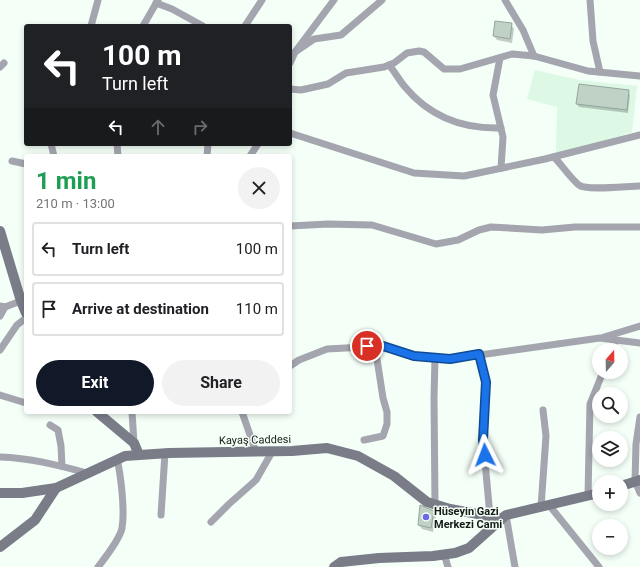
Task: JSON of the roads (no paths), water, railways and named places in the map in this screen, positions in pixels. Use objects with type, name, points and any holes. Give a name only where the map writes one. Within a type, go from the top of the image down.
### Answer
[{"type":"street","points":[[92,24],[98,0]]},
{"type":"street","points":[[246,24],[262,0]]},
{"type":"street","points":[[292,59],[295,52],[334,0]]},
{"type":"street","points":[[295,52],[314,39],[341,35],[382,0]]},
{"type":"street","points":[[505,0],[524,30],[534,56]]},
{"type":"street","points":[[590,0],[593,41],[600,72]]},
{"type":"street","points":[[144,24],[157,2],[199,24]]},
{"type":"street","points":[[292,89],[301,90],[328,84],[346,73],[389,65],[407,53],[419,51],[424,52],[444,69],[460,69],[512,54],[534,56],[565,65],[600,72],[640,76]]},
{"type":"street","points":[[500,58],[493,95],[503,137],[501,168]]},
{"type":"street","points":[[389,65],[406,88],[422,103],[442,118],[462,124],[484,128],[501,128]]},
{"type":"street","points":[[292,134],[414,173],[464,176],[554,157],[640,135]]},
{"type":"street","points":[[554,157],[579,186],[591,189],[613,186],[640,186]]},
{"type":"street","points":[[12,161],[24,164]]},
{"type":"street","points":[[292,226],[328,224],[372,225],[436,244],[458,240],[479,230],[495,227],[542,230],[575,227],[640,227]]},
{"type":"street","points":[[0,232],[24,308]]},
{"type":"street","points":[[0,316],[2,306],[21,301]]},
{"type":"street","points":[[0,350],[17,325],[24,320]]},
{"type":"street","points":[[292,365],[299,360],[327,349],[375,346],[383,346],[414,356],[450,359],[600,338],[640,326]]},
{"type":"street","points":[[600,338],[640,343]]},
{"type":"street","points":[[364,440],[383,436],[387,424],[387,412],[383,398],[375,346]]},
{"type":"street","points":[[479,354],[486,382],[483,440],[499,517],[515,567]]},
{"type":"street","points":[[435,504],[434,398],[436,358]]},
{"type":"street","points":[[588,495],[590,404],[600,379]]},
{"type":"street","points":[[0,396],[24,402]]},
{"type":"street","points":[[543,410],[546,436],[545,506],[599,567]]},
{"type":"street","points":[[99,414],[134,443]]},
{"type":"street","points":[[132,414],[134,443],[139,455]]},
{"type":"street","points":[[243,414],[256,452]]},
{"type":"street","points":[[640,417],[636,444],[637,481],[640,493]]},
{"type":"street","points":[[50,425],[58,430],[61,446],[62,466]]},
{"type":"street","name":"Kayaş Caddesi","points":[[0,493],[22,493],[56,488],[125,456],[165,453],[272,452],[327,448],[358,456],[394,476],[427,502],[450,509],[499,517]]},
{"type":"street","points":[[212,522],[229,504],[256,480],[272,452]]},
{"type":"street","points":[[161,515],[165,453]]},
{"type":"street","points":[[0,457],[22,458],[87,473]]},
{"type":"street","points":[[98,567],[117,539],[122,528],[120,472],[117,459]]},
{"type":"street","points":[[0,547],[35,520],[56,488]]},
{"type":"street","points":[[334,567],[341,562],[365,563],[444,554],[469,548],[499,517],[592,494]]},
{"type":"street","points":[[444,554],[448,567]]},
{"type":"place","name":"Hüseyin Gazi Merkezi Cami","points":[[426,517]]}]
